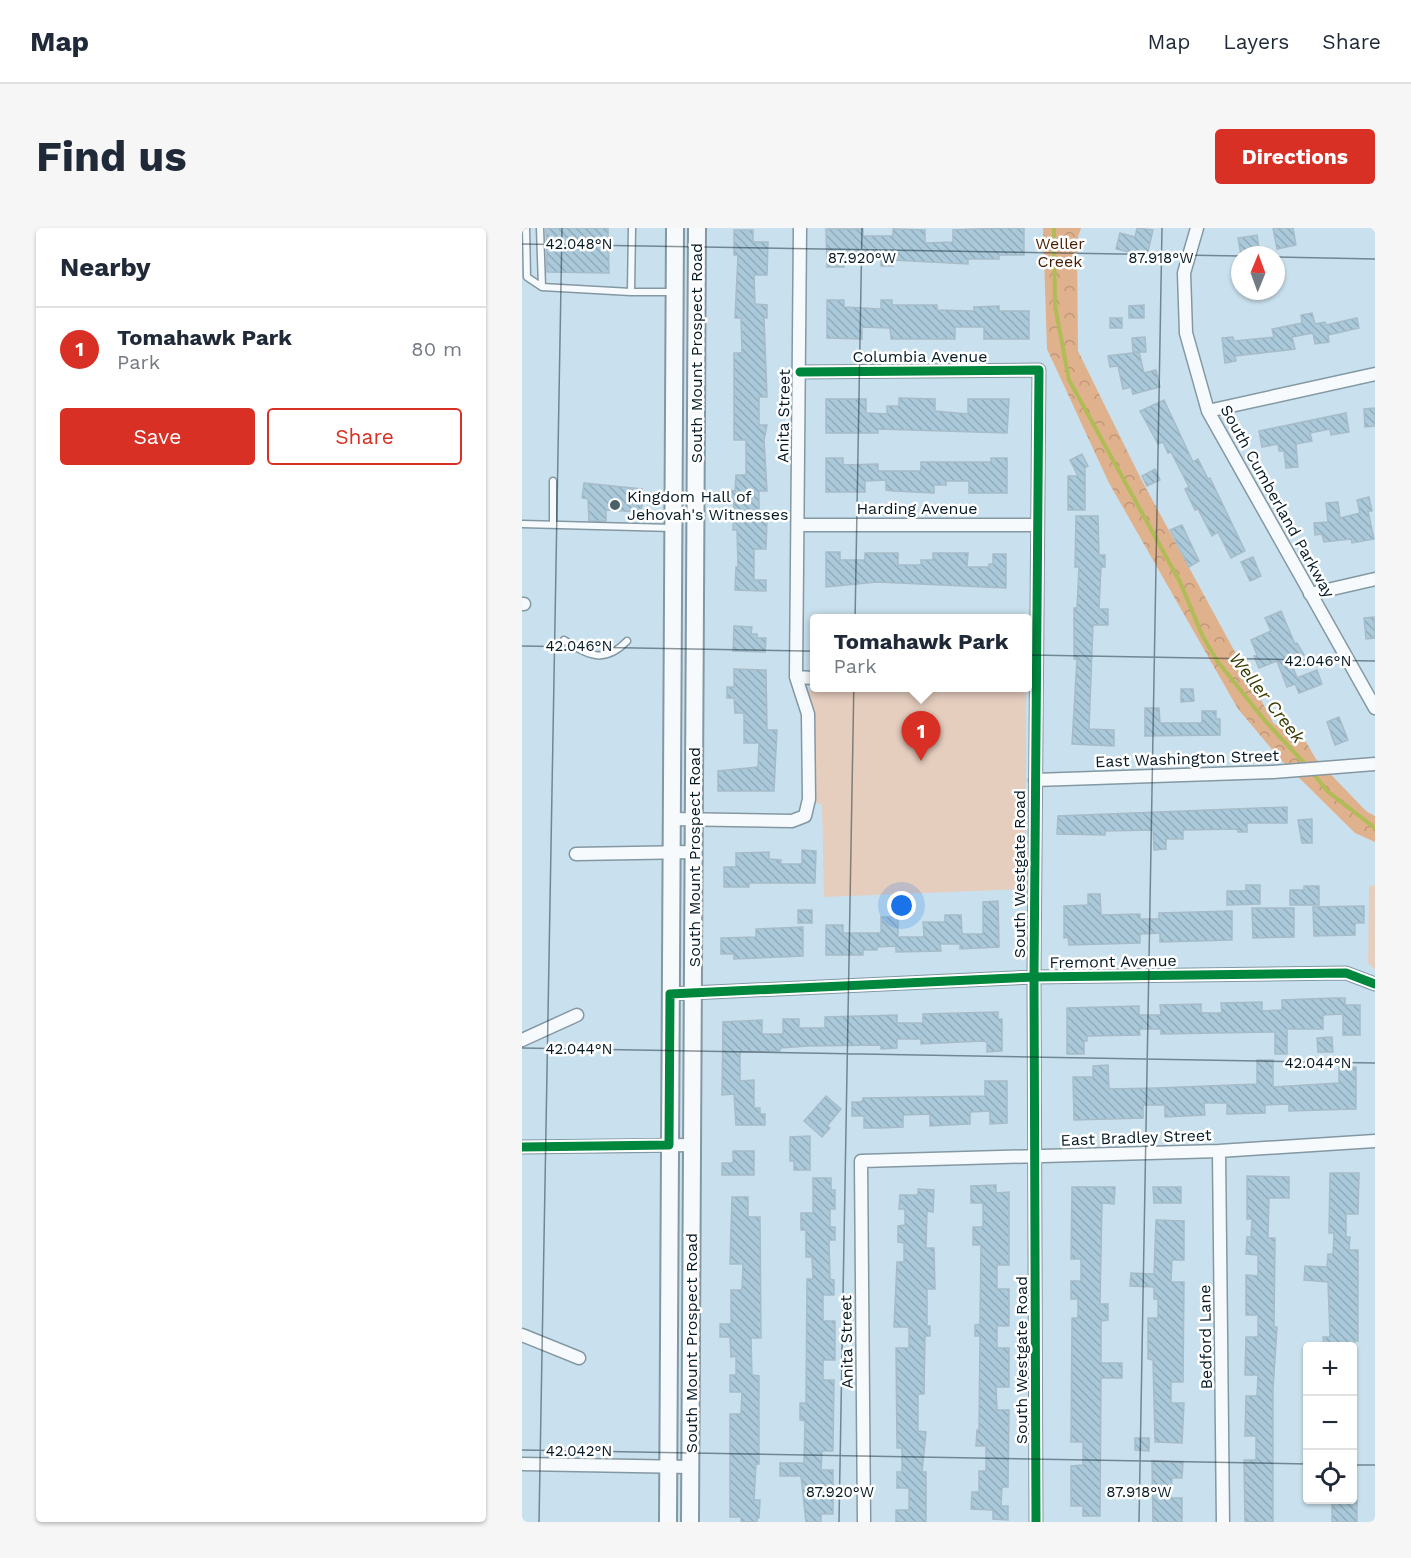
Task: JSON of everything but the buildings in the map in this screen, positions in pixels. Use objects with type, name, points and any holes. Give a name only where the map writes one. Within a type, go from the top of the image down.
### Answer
[{"type":"main road","name":"South Mount Prospect Road","points":[[668,1522],[675,228]]},
{"type":"main road","name":"South Mount Prospect Road","points":[[690,1522],[697,228]]},
{"type":"street","name":"Anita Street","points":[[693,820],[792,821],[805,816],[809,799],[808,714],[796,677],[800,228]]},
{"type":"street","name":"South Cumberland Parkway","points":[[1197,228],[1184,273],[1186,333],[1208,411],[1375,708]]},
{"type":"street","name":"Columbia Avenue","points":[[800,372],[1039,370]]},
{"type":"street","name":"South Westgate Road","points":[[1036,1522],[1035,780],[1032,683],[1039,370]]},
{"type":"street","points":[[1208,411],[1375,374]]},
{"type":"street","name":"Harding Avenue","points":[[798,525],[1037,525]]},
{"type":"street","points":[[1310,594],[1375,579]]},
{"type":"street","points":[[796,677],[810,678]]},
{"type":"street","name":"East Washington Street","points":[[1035,780],[1316,770],[1375,764]]},
{"type":"street","points":[[672,819],[693,820]]},
{"type":"street","points":[[576,854],[693,852]]},
{"type":"street","name":"Fremont Avenue","points":[[670,994],[1034,977],[1346,974],[1375,984]]},
{"type":"street","points":[[522,1040],[577,1015]]},
{"type":"street","name":"East Bradley Street","points":[[861,1161],[1219,1151],[1375,1141]]},
{"type":"street","points":[[522,1147],[693,1145]]},
{"type":"street","name":"Bedford Lane","points":[[1219,1151],[1223,1522]]},
{"type":"street","name":"Anita Street","points":[[861,1161],[864,1522]]},
{"type":"street","points":[[522,1335],[579,1358]]},
{"type":"street","points":[[522,1464],[690,1467]]},
{"type":"lane","points":[[526,228],[527,277],[542,287],[675,292]]},
{"type":"lane","points":[[540,228],[542,287]]},
{"type":"lane","points":[[631,292],[632,228]]},
{"type":"lane","points":[[553,480],[553,525]]},
{"type":"lane","points":[[522,524],[673,528]]},
{"type":"lane","points":[[564,640],[586,654],[610,655],[627,641]]},
{"type":"green space","name":"Weller Creek","points":[[1043,228],[1081,228],[1077,240],[1078,351],[1141,479],[1274,724],[1302,735],[1316,759],[1366,811],[1375,816],[1375,842],[1355,833],[1281,760],[1238,709],[1109,483],[1047,349]]},
{"type":"shaded area","points":[[810,691],[1026,692],[1026,889],[824,897],[822,804],[815,803],[815,719],[808,693]]},
{"type":"shaded area","points":[[1375,885],[1375,970],[1368,963],[1369,886]]},
{"type":"waterway","name":"Weller Creek","points":[[1054,228],[1055,306],[1069,380],[1180,582],[1203,637],[1218,662],[1266,722],[1308,767]]},
{"type":"waterway","name":"Weller Creek","points":[[1313,773],[1327,791],[1375,828]]},
{"type":"cycle path","points":[[800,372],[1039,370],[1034,977],[1036,1522]]},
{"type":"cycle path","points":[[522,1147],[669,1145],[670,994],[1034,977],[1346,973],[1375,984]]},
{"type":"place","name":"Kingdom Hall of Jehovah's Witnesses","points":[[615,505]]},
{"type":"place","name":"Tomahawk Park","points":[[921,761]]}]
